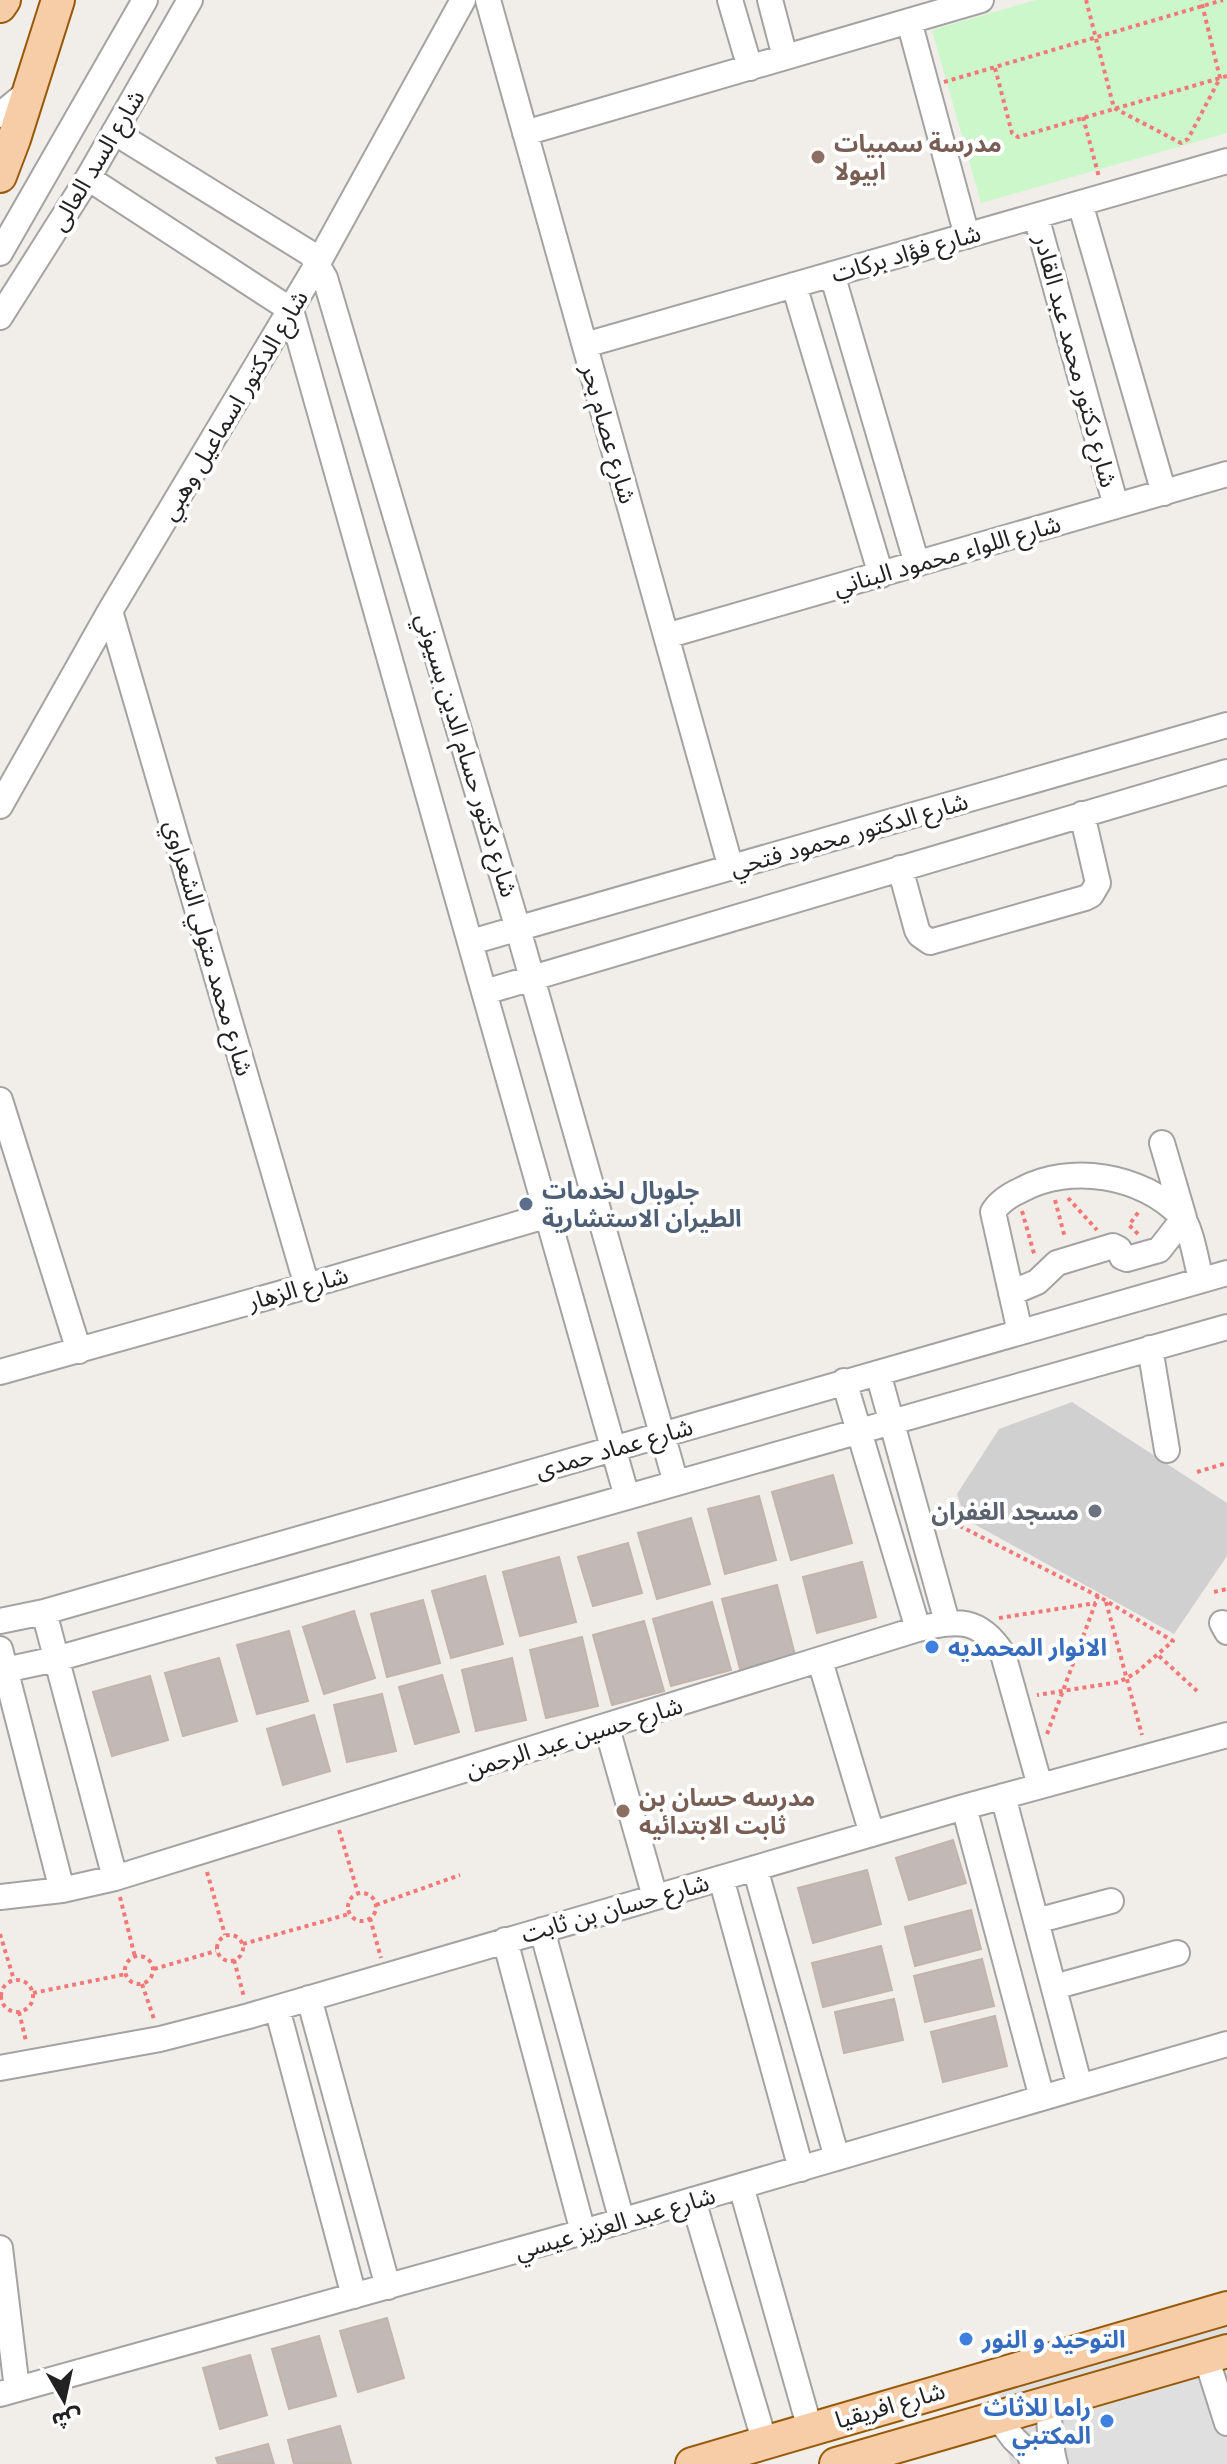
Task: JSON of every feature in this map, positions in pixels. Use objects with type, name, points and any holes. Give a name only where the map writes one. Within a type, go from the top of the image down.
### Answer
[{"type":"main road","points":[[0,6],[4,0]]},
{"type":"main road","points":[[0,176],[58,0]]},
{"type":"main road","name":"شارع افريقيا","points":[[692,2464],[1227,2308]]},
{"type":"main road","name":"شارع افريقيا","points":[[837,2464],[908,2454],[997,2416],[1216,2354]]},
{"type":"street","points":[[0,253],[145,0]]},
{"type":"street","name":"شارع السد العالى","points":[[0,317],[88,178],[190,0]]},
{"type":"street","name":"شارع الدكتور اسماعيل وهبي","points":[[0,806],[110,611],[318,263],[463,0]]},
{"type":"street","name":"شارع عصام بحر","points":[[488,0],[731,868]]},
{"type":"street","points":[[730,0],[750,68]]},
{"type":"street","points":[[770,0],[785,57]]},
{"type":"street","points":[[525,133],[978,0]]},
{"type":"street","points":[[909,21],[967,236]]},
{"type":"street","points":[[0,115],[29,91]]},
{"type":"street","points":[[114,132],[311,254],[318,263]]},
{"type":"street","name":"شارع فؤاد بركات","points":[[585,345],[1227,161]]},
{"type":"street","points":[[88,178],[291,310]]},
{"type":"street","name":"شارع دكتور محمد عبد القادر","points":[[1092,200],[1164,493]]},
{"type":"street","name":"شارع دكتور محمد عبد القادر","points":[[1036,216],[1116,506]]},
{"type":"street","name":"شارع دكتور حسام الدين بسيوني","points":[[318,263],[518,929],[676,1483]]},
{"type":"street","points":[[832,274],[917,564]]},
{"type":"street","points":[[794,285],[881,575]]},
{"type":"street","name":"شارع دكتور حسام الدين بسيوني","points":[[291,310],[627,1497]]},
{"type":"street","name":"شارع اللواء محمود البناني","points":[[666,636],[1227,474]]},
{"type":"street","name":"شارع محمد متولي الشعراوي","points":[[110,611],[307,1286]]},
{"type":"street","name":"شارع الدكتور محمود فتحي","points":[[471,942],[1227,725]]},
{"type":"street","name":"شارع الدكتور محمود فتحي","points":[[485,992],[1227,772]]},
{"type":"street","points":[[900,868],[917,930],[930,942],[1085,898],[1091,895],[1098,883],[1082,814]]},
{"type":"street","points":[[0,1100],[79,1351]]},
{"type":"street","points":[[1162,1143],[1201,1280]]},
{"type":"street","points":[[1020,1332],[993,1212],[1017,1192],[1049,1178],[1086,1175],[1122,1181],[1151,1194],[1184,1218]]},
{"type":"street","name":"شارع الزهار","points":[[0,1372],[596,1201]]},
{"type":"street","points":[[1011,1293],[1041,1278],[1057,1263],[1113,1246],[1127,1259],[1159,1250],[1184,1218]]},
{"type":"street","name":"شارع عماد حمدى","points":[[0,1621],[44,1612],[1227,1273]]},
{"type":"street","name":"شارع عماد حمدى","points":[[2,1663],[56,1659],[1227,1327]]},
{"type":"street","points":[[1150,1348],[1167,1450]]},
{"type":"street","points":[[878,1373],[947,1622]]},
{"type":"street","points":[[844,1381],[918,1629]]},
{"type":"street","points":[[44,1612],[115,1878]]},
{"type":"street","name":"شارع حسين عبد الرحمن","points":[[0,1897],[62,1890],[115,1878],[607,1728],[918,1629],[947,1622],[964,1622],[981,1629]]},
{"type":"street","points":[[981,1629],[994,1640],[1003,1654],[1040,1786]]},
{"type":"street","points":[[820,1661],[872,1834]]},
{"type":"street","points":[[2,1663],[62,1890]]},
{"type":"street","points":[[607,1728],[655,1897]]},
{"type":"street","name":"شارع حسان بن ثابت","points":[[0,2068],[160,2039],[249,2016],[964,1807],[1227,1735]]},
{"type":"street","points":[[1003,1796],[1080,2087]]},
{"type":"street","points":[[964,1807],[1042,2098]]},
{"type":"street","points":[[755,1868],[837,2158]]},
{"type":"street","points":[[721,1878],[801,2169]]},
{"type":"street","points":[[1036,1921],[1111,1901]]},
{"type":"street","points":[[542,1930],[622,2221]]},
{"type":"street","points":[[505,1940],[583,2232]]},
{"type":"street","points":[[1054,1987],[1177,1953]]},
{"type":"street","points":[[309,1998],[388,2287]]},
{"type":"street","points":[[277,2008],[354,2296]]},
{"type":"street","name":"شارع عبد العزيز عيسي","points":[[9,2392],[622,2221],[1227,2044]]},
{"type":"street","points":[[741,2186],[810,2429]]},
{"type":"street","points":[[693,2200],[765,2443]]},
{"type":"street","points":[[0,2248],[9,2392]]},
{"type":"street","points":[[1216,2354],[1227,2423]]},
{"type":"street","points":[[997,2416],[1014,2439],[1044,2463],[1050,2450],[1048,2402]]},
{"type":"path","points":[[1086,0],[1114,108],[1177,143],[1185,142],[1220,78],[1202,3]]},
{"type":"path","points":[[927,87],[1096,38],[1202,3],[1223,0]]},
{"type":"path","points":[[995,68],[1015,136],[1227,76]]},
{"type":"path","points":[[1083,117],[1092,200]]},
{"type":"path","points":[[1049,1178],[1113,1246]]},
{"type":"path","points":[[1049,1178],[1071,1259]]},
{"type":"path","points":[[1017,1192],[1041,1278]]},
{"type":"path","points":[[1151,1194],[1129,1225],[1159,1250]]},
{"type":"path","points":[[1197,1472],[1227,1463]]},
{"type":"path","points":[[914,1503],[1106,1600],[1173,1639],[1173,1644],[1127,1679],[1037,1695]]},
{"type":"path","points":[[1214,1592],[1227,1589]]},
{"type":"path","points":[[1045,1740],[1098,1596]]},
{"type":"path","points":[[1106,1600],[1142,1735]]},
{"type":"path","points":[[981,1629],[1005,1617],[1096,1603]]},
{"type":"path","points":[[1159,1656],[1197,1691]]},
{"type":"path","points":[[334,1811],[358,1893]]},
{"type":"path","points":[[201,1852],[225,1935]]},
{"type":"path","points":[[386,1975],[370,1918],[376,1905],[460,1875]]},
{"type":"path","points":[[115,1878],[135,1957]]},
{"type":"path","points":[[358,1893],[369,1895],[376,1905]]},
{"type":"path","points":[[358,1893],[348,1902],[349,1914],[355,1920],[370,1918]]},
{"type":"path","points":[[243,1944],[349,1914]]},
{"type":"path","points":[[0,1934],[14,1980]]},
{"type":"path","points":[[225,1935],[236,1936],[243,1944],[241,1954],[234,1960],[223,1960],[216,1951],[218,1941],[225,1935]]},
{"type":"path","points":[[153,1969],[216,1951]]},
{"type":"path","points":[[135,1957],[145,1958],[153,1969],[148,1981],[142,1984],[132,1982],[126,1974],[127,1964],[135,1957]]},
{"type":"path","points":[[234,1960],[249,2016]]},
{"type":"path","points":[[33,1993],[126,1974]]},
{"type":"path","points":[[14,1980],[26,1983],[33,1993],[30,2005],[19,2012],[7,2009],[0,1998],[4,1986],[14,1980]]},
{"type":"path","points":[[142,1984],[160,2039]]},
{"type":"path","points":[[19,2012],[31,2063]]},
{"type":"shaded area","name":"مسجد الغفران","points":[[1072,1402],[1227,1503],[1227,1556],[1174,1634],[965,1519],[957,1494],[999,1429]]},
{"type":"shaded area","points":[[1227,2314],[1227,2464],[1011,2464],[987,2383]]},
{"type":"green space","points":[[1036,0],[1227,0],[1227,133],[981,203],[932,30]]},
{"type":"building","points":[[833,1475],[852,1543],[791,1560],[772,1492]]},
{"type":"building","points":[[759,1496],[776,1560],[725,1574],[708,1509]]},
{"type":"building","points":[[691,1518],[710,1584],[657,1599],[638,1533]]},
{"type":"building","points":[[628,1543],[642,1593],[593,1606],[578,1557]]},
{"type":"building","points":[[559,1557],[576,1622],[520,1636],[503,1572]]},
{"type":"building","points":[[862,1562],[876,1617],[817,1633],[803,1577]]},
{"type":"building","points":[[485,1576],[503,1644],[451,1658],[432,1591]]},
{"type":"building","points":[[777,1585],[795,1655],[740,1669],[722,1599]]},
{"type":"building","points":[[423,1600],[440,1663],[387,1677],[371,1614]]},
{"type":"building","points":[[712,1602],[731,1670],[671,1686],[653,1619]]},
{"type":"building","points":[[354,1611],[375,1678],[324,1694],[303,1627]]},
{"type":"building","points":[[644,1621],[664,1691],[612,1705],[593,1635]]},
{"type":"building","points":[[289,1631],[308,1701],[257,1714],[237,1645]]},
{"type":"building","points":[[582,1637],[598,1706],[546,1718],[530,1650]]},
{"type":"building","points":[[219,1658],[237,1721],[183,1736],[165,1673]]},
{"type":"building","points":[[512,1658],[526,1720],[476,1731],[462,1670]]},
{"type":"building","points":[[442,1675],[459,1732],[415,1744],[399,1687]]},
{"type":"building","points":[[150,1676],[168,1740],[112,1756],[93,1692]]},
{"type":"building","points":[[382,1694],[396,1751],[347,1762],[334,1705]]},
{"type":"building","points":[[314,1715],[330,1771],[283,1785],[267,1729]]},
{"type":"building","points":[[953,1840],[966,1883],[909,1900],[896,1858]]},
{"type":"building","points":[[867,1870],[881,1924],[813,1943],[798,1888]]},
{"type":"building","points":[[971,1910],[981,1949],[915,1966],[905,1927]]},
{"type":"building","points":[[881,1946],[892,1990],[823,2007],[812,1963]]},
{"type":"building","points":[[982,1959],[994,2006],[925,2022],[914,1976]]},
{"type":"building","points":[[894,1999],[903,2040],[844,2053],[835,2012]]},
{"type":"building","points":[[995,2016],[1007,2066],[943,2082],[931,2032]]},
{"type":"building","points":[[387,2318],[404,2378],[358,2392],[340,2331]]},
{"type":"building","points":[[319,2336],[336,2396],[289,2409],[272,2349]]},
{"type":"building","points":[[250,2355],[267,2415],[220,2429],[203,2368]]},
{"type":"building","points":[[340,2426],[351,2464],[294,2464],[288,2440]]},
{"type":"building","points":[[268,2444],[274,2464],[218,2464],[216,2458]]},
{"type":"place","name":"مدرسة سمبيات ابيولا","points":[[818,157]]},
{"type":"place","name":"جلوبال لخدمات الطيران الاستشارية","points":[[526,1204]]},
{"type":"place","name":"مسجد الغفران","points":[[1095,1511]]},
{"type":"place","name":"الانوار المحمديه","points":[[932,1647]]},
{"type":"place","name":"مدرسه حسان بن ثابت الابتدائيه","points":[[623,1811]]},
{"type":"place","name":"التوحيد و النور","points":[[966,2339]]},
{"type":"place","name":"راما للاثاث المكتبي","points":[[1107,2421]]}]
